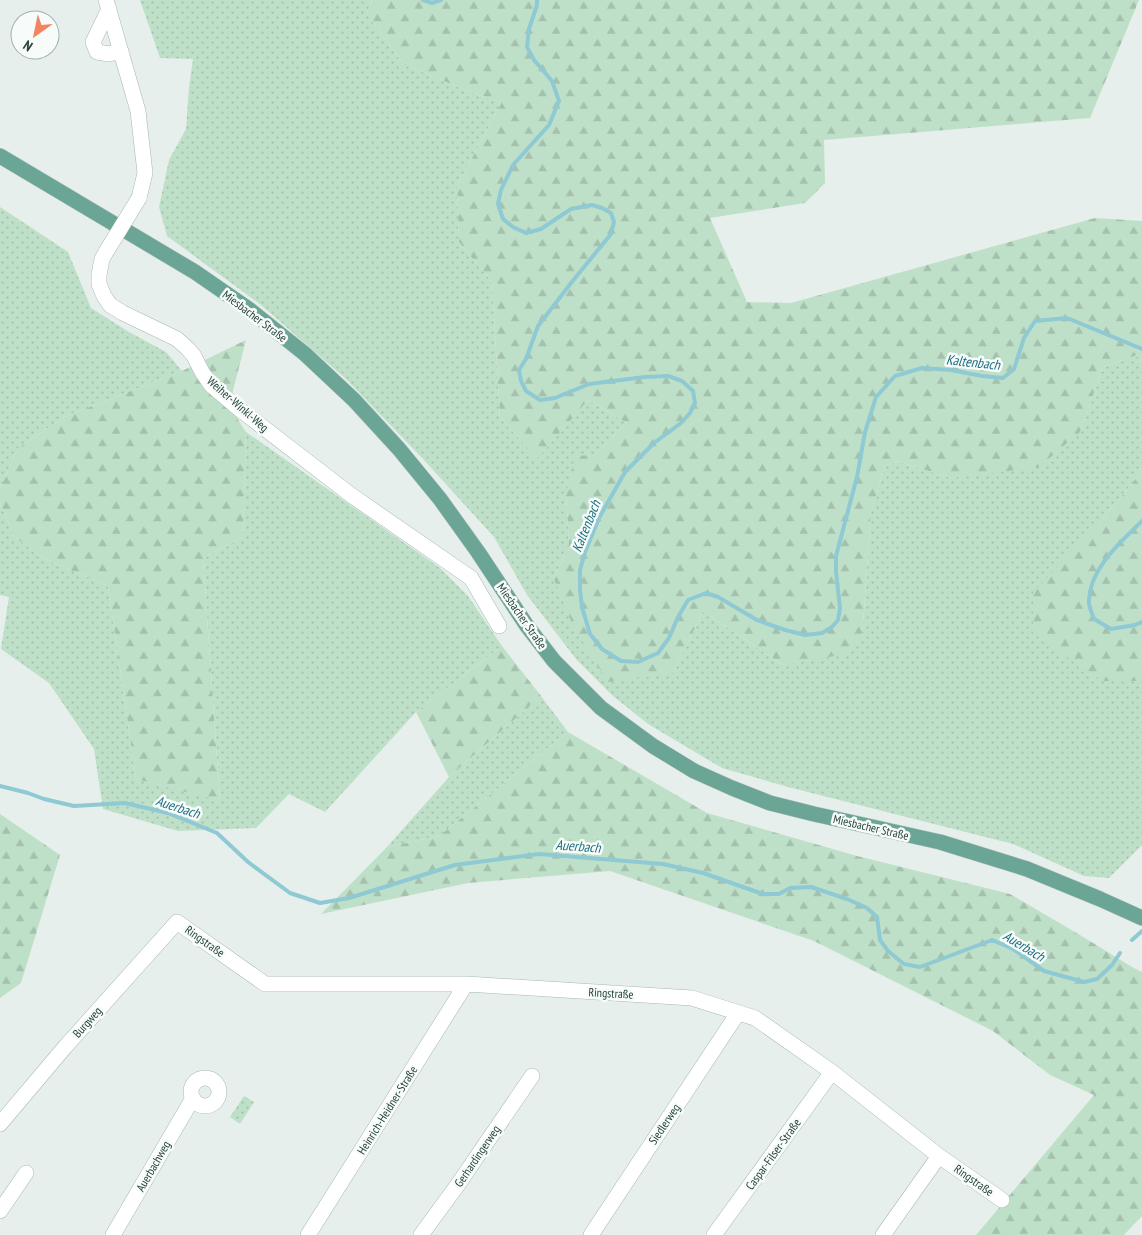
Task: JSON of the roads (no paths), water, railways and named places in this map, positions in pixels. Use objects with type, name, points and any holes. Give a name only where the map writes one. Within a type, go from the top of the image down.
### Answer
[{"type":"main road","name":"Miesbacher Straße","points":[[0,156],[195,272],[250,310],[304,354],[354,400],[440,499],[527,626],[554,660],[601,708],[653,746],[694,770],[732,788],[770,802],[814,814],[940,842],[1027,869],[1136,914]]},
{"type":"street","name":"Weiher-Winkl-Weg","points":[[108,4],[138,111],[145,173],[139,198],[102,259],[98,275],[99,284],[104,296],[110,304],[123,313],[176,339],[194,356],[211,385],[238,408],[351,495],[471,578],[499,626]]},
{"type":"street","name":"Weiher-Winkl-Weg","points":[[108,4],[93,42],[97,52],[110,54],[122,51]]},
{"type":"street","name":"Ringstraße","points":[[177,922],[265,984],[466,984],[692,998],[755,1018],[832,1072],[939,1156],[1002,1200]]},
{"type":"street","name":"Burgweg","points":[[0,1124],[65,1046],[177,922]]},
{"type":"street","name":"Heinrich-Heidner-Straße","points":[[308,1235],[466,984]]},
{"type":"street","name":"Siedlerweg","points":[[591,1235],[738,1014]]},
{"type":"street","name":"Caspar-Filser-Straße","points":[[714,1235],[832,1072]]},
{"type":"street","name":"Gerhardingerweg","points":[[421,1235],[460,1183],[532,1076]]},
{"type":"street","name":"Auerbachweg","points":[[113,1235],[193,1098]]},
{"type":"street","points":[[883,1235],[939,1156]]},
{"type":"street","points":[[0,1211],[26,1173]]},
{"type":"waterway","name":"Kaltenbach","points":[[423,0],[432,3],[441,0]]},
{"type":"waterway","name":"Kaltenbach","points":[[537,0],[529,29],[527,47],[534,60],[552,81],[559,101],[549,125],[513,165],[501,190],[498,204],[503,219],[513,227],[526,233],[541,229],[571,209],[592,205],[611,213],[614,222],[611,234],[538,326],[526,359],[519,370],[521,381],[526,391],[540,400],[555,398],[589,384],[668,376],[682,381],[693,391],[695,403],[690,413],[681,423],[654,443],[625,472],[599,518],[585,552],[580,570],[580,590],[582,607],[590,634],[602,649],[621,661],[638,662],[658,653],[669,638],[688,600],[706,593],[718,597],[757,620],[785,630],[805,635],[822,633],[832,627],[838,620],[840,608],[836,556],[857,477],[865,432],[876,397],[895,376],[922,368],[951,370],[1003,378],[1014,369],[1024,338],[1035,321],[1067,318],[1142,349]]},
{"type":"waterway","name":"Kaltenbach","points":[[1142,521],[1116,547],[1101,566],[1091,588],[1089,602],[1094,619],[1111,629],[1142,622]]},
{"type":"waterway","name":"Auerbach","points":[[0,786],[74,806],[125,803],[168,813],[217,833],[248,862],[290,893],[320,903],[349,898],[455,865],[539,854],[663,864],[703,873],[763,894],[779,894],[790,888],[811,887],[867,908],[877,917],[880,940],[888,951],[904,964],[920,967],[992,940],[1013,949],[1044,971],[1084,982],[1097,979],[1112,965],[1120,953]]},
{"type":"waterway","name":"Auerbach","points":[[1132,940],[1142,931]]}]
